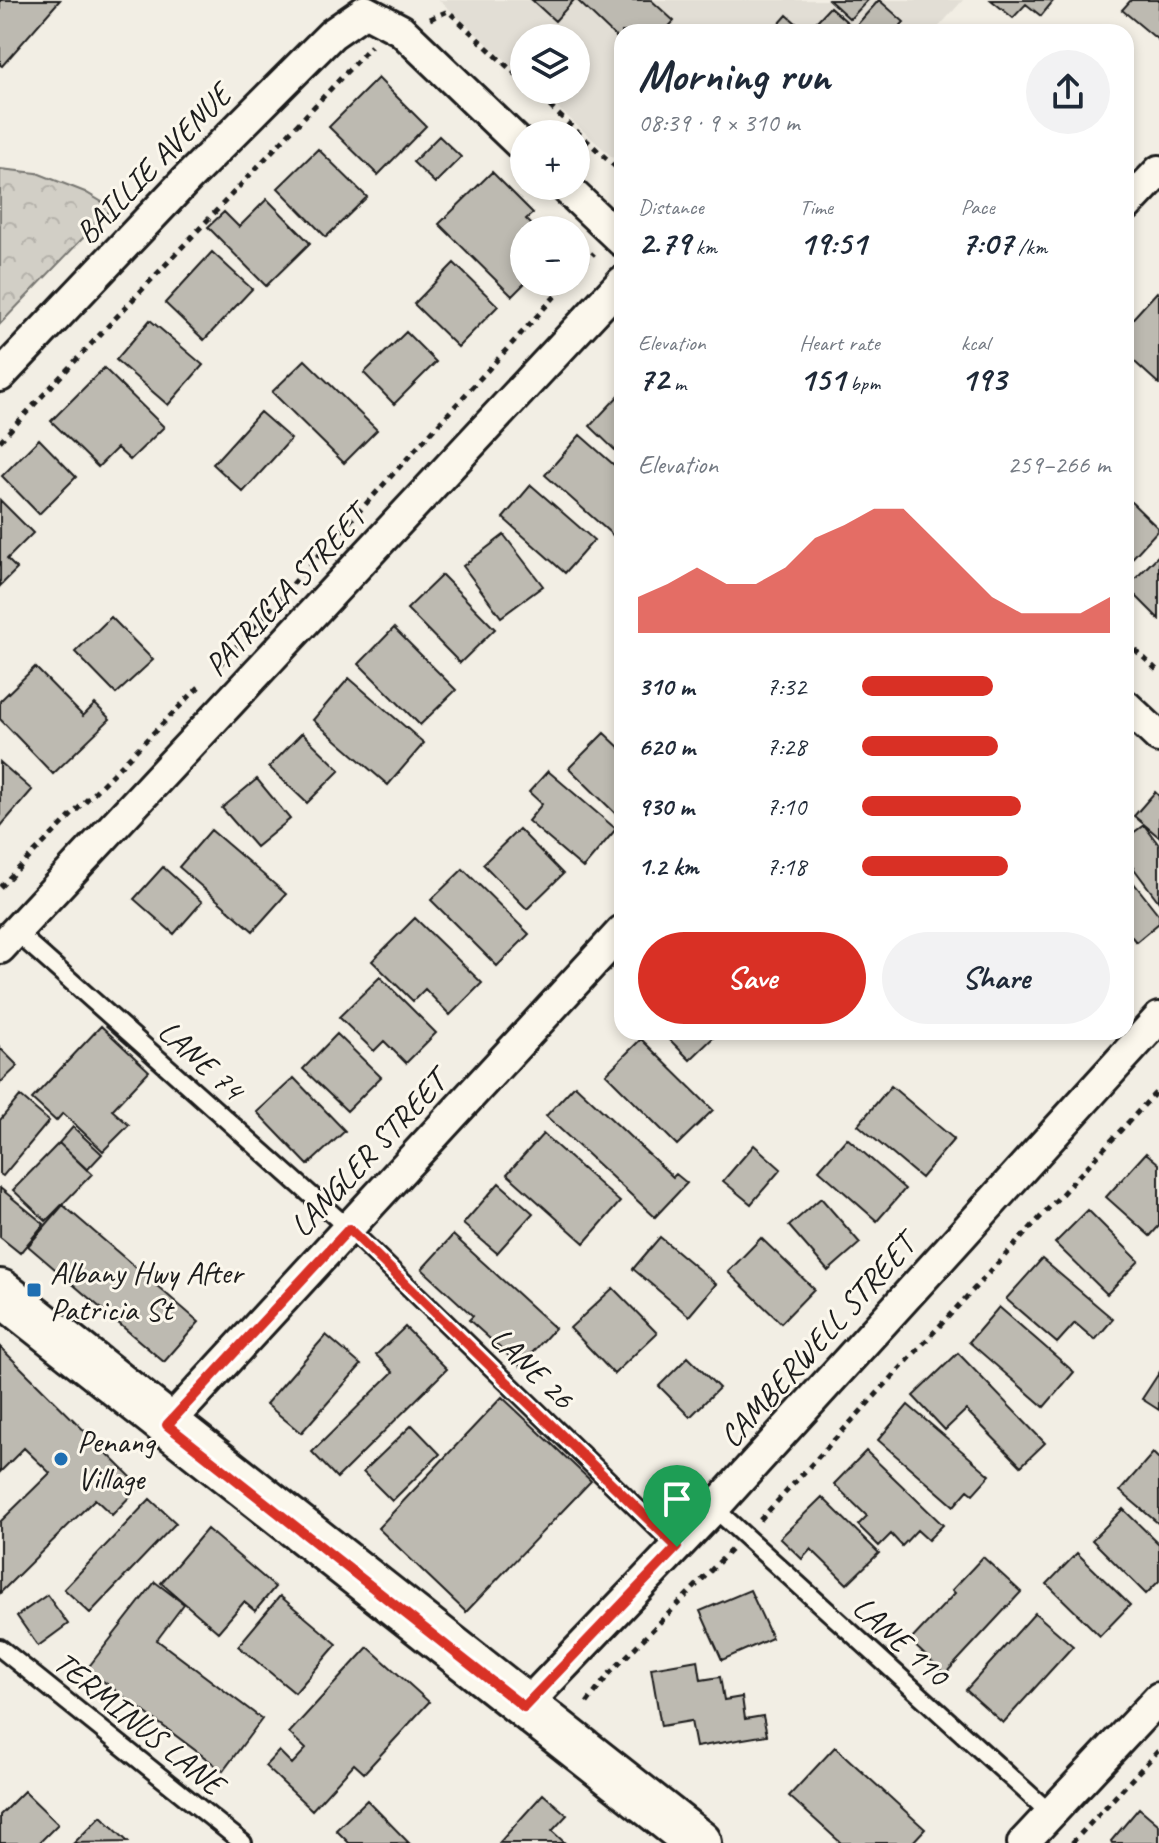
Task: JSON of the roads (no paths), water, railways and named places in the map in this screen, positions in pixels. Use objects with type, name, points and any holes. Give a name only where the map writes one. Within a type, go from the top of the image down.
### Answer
[{"type":"main road","points":[[0,1292],[699,1843]]},
{"type":"street","name":"BAILLIE AVENUE","points":[[0,376],[276,90],[332,34],[365,11],[401,30],[510,135]]},
{"type":"street","points":[[1134,198],[1159,171]]},
{"type":"street","points":[[579,200],[614,233]]},
{"type":"street","name":"PATRICIA STREET","points":[[8,940],[614,291]]},
{"type":"street","points":[[1134,714],[1159,737]]},
{"type":"street","name":"LANGLER STREET","points":[[167,1425],[614,940]]},
{"type":"street","name":"CAMBERWELL STREET","points":[[524,1707],[714,1508],[1159,1018]]},
{"type":"street","points":[[1023,1843],[1159,1698]]},
{"type":"lane","name":"LANE 74","points":[[8,940],[349,1229]]},
{"type":"lane","name":"LANE 26","points":[[349,1229],[677,1547]]},
{"type":"lane","name":"LANE 110","points":[[714,1508],[1051,1814]]},
{"type":"lane","name":"TERMINUS LANE","points":[[0,1648],[243,1843]]},
{"type":"place","name":"Albany Hwy After Patricia St","points":[[34,1290]]},
{"type":"place","name":"Penang Village","points":[[61,1459]]}]
